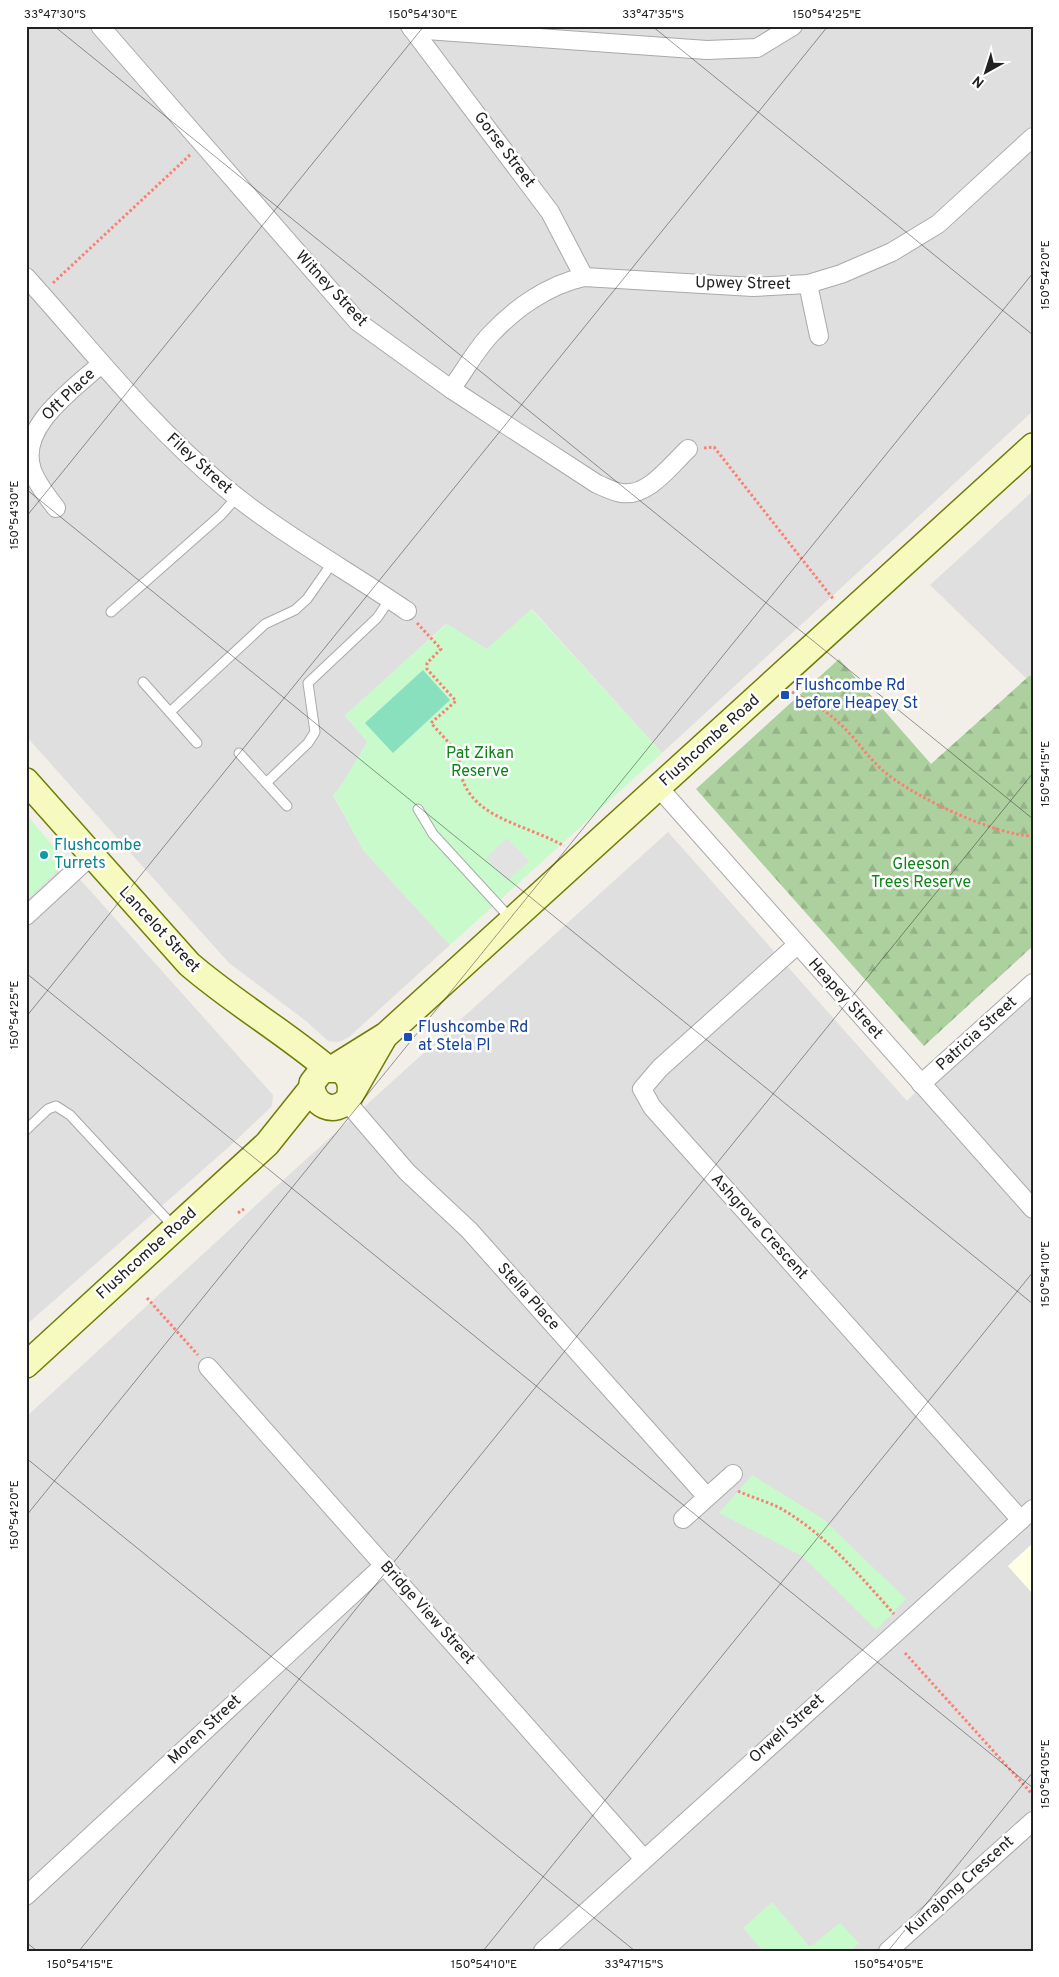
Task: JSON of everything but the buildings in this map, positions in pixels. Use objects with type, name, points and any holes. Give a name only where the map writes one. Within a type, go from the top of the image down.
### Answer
[{"type":"street","name":"Witney Street","points":[[100,26],[358,322],[451,389],[597,484],[617,492],[635,493],[653,483],[688,449]]},
{"type":"street","points":[[411,28],[706,50],[757,48],[793,26]]},
{"type":"street","name":"Gorse Street","points":[[411,28],[550,212],[584,277]]},
{"type":"street","name":"Upwey Street","points":[[451,389],[489,335],[532,299],[566,281],[584,277],[753,287],[808,284],[841,274],[892,252],[938,224],[1033,137]]},
{"type":"street","name":"Filey Street","points":[[26,277],[101,364],[169,437],[236,497],[408,611]]},
{"type":"street","points":[[808,284],[819,336]]},
{"type":"street","name":"Oft Place","points":[[56,508],[39,484],[31,467],[29,456],[33,437],[49,411],[101,364]]},
{"type":"street","name":"Flushcombe Road","points":[[26,1365],[268,1144],[321,1077],[386,1035],[1033,446]]},
{"type":"street","name":"Lancelot Street","points":[[26,781],[91,856],[190,964],[212,984],[264,1021],[321,1077]]},
{"type":"street","name":"Heapey Street","points":[[659,788],[1033,1209]]},
{"type":"street","points":[[26,916],[91,856]]},
{"type":"street","name":"Ashgrove Crescent","points":[[797,944],[660,1068],[642,1088],[652,1107],[1027,1514]]},
{"type":"street","name":"Patricia Street","points":[[921,1084],[1033,983]]},
{"type":"street","name":"Flushcombe Road","points":[[268,1144],[343,1101],[386,1035]]},
{"type":"street","points":[[344,1072],[348,1076],[350,1082],[343,1101],[320,1104],[313,1095],[321,1077],[344,1072]]},
{"type":"street","name":"Stella Place","points":[[343,1101],[407,1172],[469,1230],[707,1497]]},
{"type":"street","name":"Bridge View Street","points":[[208,1367],[644,1859]]},
{"type":"street","points":[[683,1519],[727,1479]]},
{"type":"street","name":"Orwell Street","points":[[543,1951],[1027,1514]]},
{"type":"street","name":"Moren Street","points":[[26,1896],[384,1565]]},
{"type":"street","name":"Kurrajong Crescent","points":[[888,1951],[1033,1821]]},
{"type":"lane","points":[[111,612],[221,515],[236,497]]},
{"type":"lane","points":[[170,712],[265,624],[295,610],[307,599],[333,562]]},
{"type":"lane","points":[[266,783],[308,743],[315,732],[316,724],[308,693],[308,683],[377,618],[390,599]]},
{"type":"lane","points":[[143,682],[197,743]]},
{"type":"lane","points":[[239,753],[287,806]]},
{"type":"lane","points":[[418,809],[433,834],[513,921]]},
{"type":"lane","points":[[26,1130],[48,1109],[56,1106],[70,1115],[175,1228]]},
{"type":"path","points":[[41,294],[202,144]]},
{"type":"path","points":[[688,449],[714,447],[834,600]]},
{"type":"path","points":[[408,611],[441,649],[427,663],[427,669],[456,701],[431,724],[459,754],[460,770],[465,788],[472,799],[486,810],[515,825],[564,846]]},
{"type":"path","points":[[792,692],[821,708],[840,724],[886,773],[905,787],[1000,831],[1015,835],[1033,836]]},
{"type":"path","points":[[238,1213],[244,1209]]},
{"type":"path","points":[[147,1298],[208,1367]]},
{"type":"path","points":[[727,1479],[778,1508],[845,1559],[903,1624]]},
{"type":"path","points":[[905,1653],[1033,1795]]},
{"type":"shaded area","points":[[26,26],[1033,26],[1033,411],[662,753],[532,609],[487,649],[446,624],[345,716],[368,742],[339,789],[333,795],[364,851],[450,945],[349,1037],[339,1042],[328,1041],[306,1021],[229,963],[26,736]]},
{"type":"shaded area","points":[[1033,491],[1033,685],[930,585]]},
{"type":"shaded area","points":[[26,819],[273,1095],[272,1106],[230,1146],[26,1325]]},
{"type":"shaded area","points":[[668,832],[907,1101],[1033,970],[1033,1543],[1008,1566],[1033,1594],[1033,1951],[26,1951],[26,1417],[291,1173]]},
{"type":"shaded area","points":[[507,838],[529,861],[507,881],[486,858]]},
{"type":"shaded area","points":[[1033,1543],[1033,1594],[1008,1566]]},
{"type":"green space","name":"Pat Zikan Reserve","points":[[531,609],[662,753],[450,945],[364,851],[333,794],[339,789],[367,742],[345,715],[447,624],[487,649]]},
{"type":"green space","name":"Gleeson Trees Reserve","points":[[839,659],[931,764],[1029,676],[1033,676],[1033,946],[924,1046],[696,789]]},
{"type":"green space","points":[[423,670],[450,700],[393,753],[365,723]]},
{"type":"green space","points":[[26,814],[65,860],[64,865],[26,901]]},
{"type":"green space","points":[[752,1475],[823,1519],[906,1599],[876,1630],[802,1556],[719,1513]]},
{"type":"green space","points":[[772,1902],[810,1947],[840,1923],[859,1943],[850,1951],[763,1951],[743,1928]]},
{"type":"place","name":"Flushcombe Rd before Heapey St","points":[[785,695]]},
{"type":"place","name":"Flushcombe Turrets","points":[[44,855]]},
{"type":"place","name":"Flushcombe Rd at Stela Pl","points":[[408,1037]]}]
